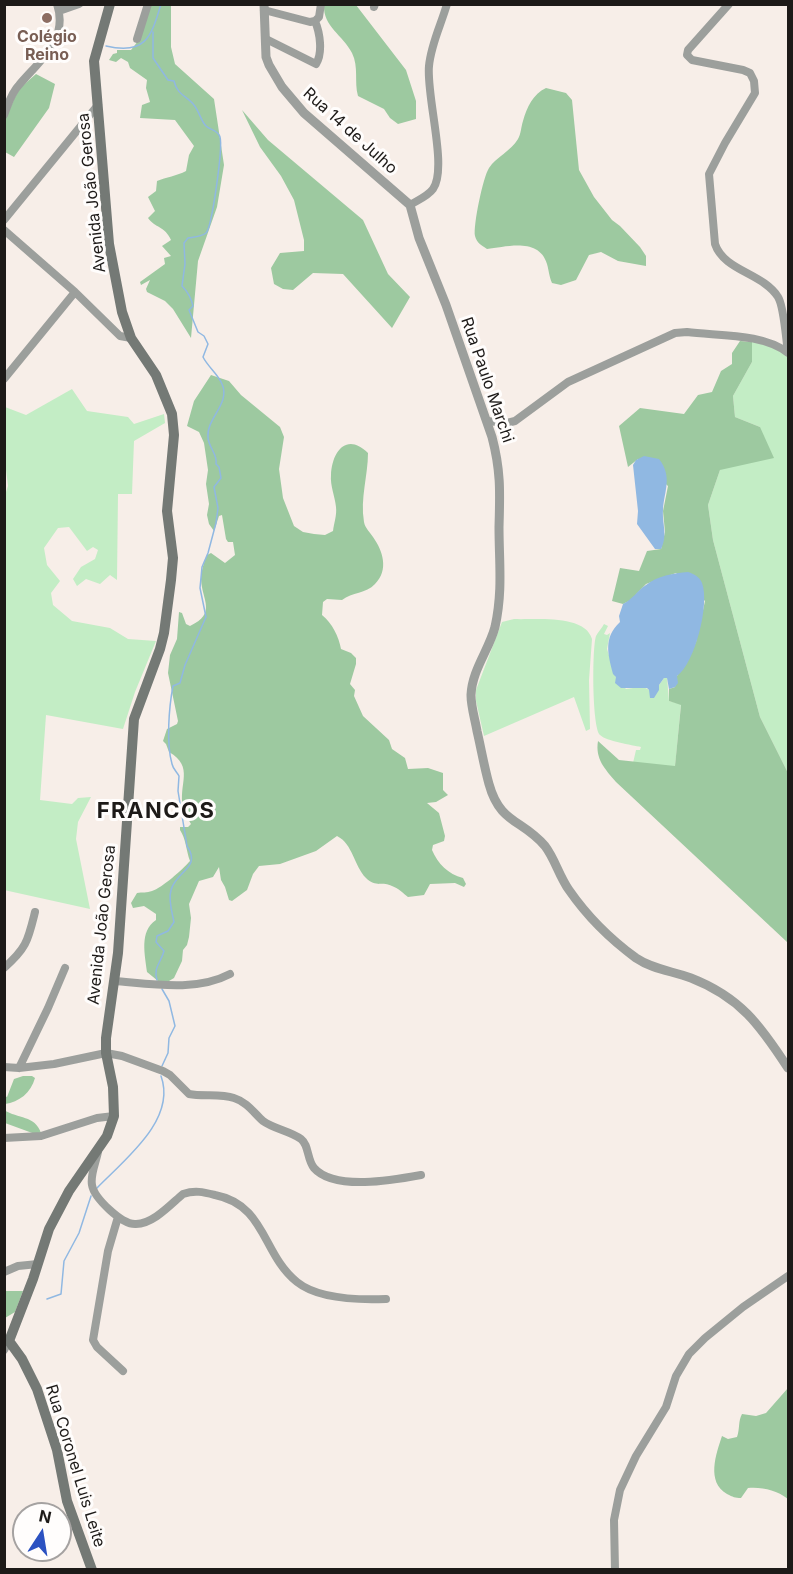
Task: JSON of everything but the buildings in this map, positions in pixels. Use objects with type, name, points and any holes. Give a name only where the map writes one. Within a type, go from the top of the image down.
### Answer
[{"type":"main road","name":"Avenida João Gerosa","points":[[7,1346],[61,1205],[107,1136],[114,1116],[113,1087],[106,1053],[107,1020],[114,981],[134,719],[164,633],[173,558],[167,511],[174,435],[172,414],[156,375],[131,338],[120,303],[109,244],[94,61],[110,4]]},
{"type":"main road","name":"Rua Coronel Luis Leite","points":[[7,1346],[22,1359],[37,1389],[57,1450],[67,1501],[93,1569]]},
{"type":"street","points":[[4,115],[18,86],[44,59],[55,43],[59,31],[58,8],[80,4]]},
{"type":"street","points":[[136,39],[148,4]]},
{"type":"street","points":[[264,8],[310,22],[319,17],[321,4]]},
{"type":"street","points":[[410,205],[434,188],[438,173],[429,67],[432,48],[447,4]]},
{"type":"street","points":[[729,4],[688,50],[687,55],[692,60],[750,73],[754,81],[755,93],[709,174],[715,244],[718,252],[726,260],[765,282],[779,299],[788,353]]},
{"type":"street","name":"Rua 14 de Julho","points":[[264,8],[269,65],[293,102],[410,205]]},
{"type":"street","points":[[266,39],[316,64],[318,62],[319,32],[315,21]]},
{"type":"street","points":[[4,220],[98,105]]},
{"type":"street","name":"Rua Paulo Marchi","points":[[410,205],[425,255],[446,305],[496,453],[501,490],[501,596],[490,642],[473,679],[471,695],[489,785],[496,804],[503,813],[546,847],[568,889],[600,928],[615,942],[638,959],[656,968],[704,984],[734,1000],[765,1034],[789,1068]]},
{"type":"street","points":[[4,230],[75,292],[120,336],[131,338]]},
{"type":"street","points":[[4,379],[75,292]]},
{"type":"street","points":[[487,421],[507,423],[515,421],[568,382],[675,333],[687,332],[766,340],[778,345],[788,353]]},
{"type":"street","points":[[4,968],[20,955],[24,948],[35,912]]},
{"type":"street","points":[[18,1068],[65,968]]},
{"type":"street","points":[[114,981],[205,984],[230,974]]},
{"type":"street","points":[[4,1067],[18,1068],[54,1064],[106,1053],[122,1056],[164,1071],[189,1094],[230,1097],[245,1104],[264,1121],[300,1139],[306,1148],[312,1166],[324,1176],[368,1182],[421,1175]]},
{"type":"street","points":[[4,1138],[41,1136],[96,1118],[114,1116]]},
{"type":"street","points":[[99,1148],[92,1185],[99,1198],[127,1223],[137,1225],[145,1222],[183,1194],[190,1192],[197,1191],[230,1198],[242,1205],[255,1220],[286,1271],[298,1283],[340,1297],[364,1300],[386,1299]]},
{"type":"street","points":[[118,1217],[108,1251],[93,1340],[97,1347],[123,1371]]},
{"type":"street","points":[[4,1272],[18,1266],[38,1264]]},
{"type":"street","points":[[615,1569],[614,1521],[620,1490],[636,1456],[666,1407],[676,1376],[689,1354],[743,1307],[789,1276]]},
{"type":"green space","points":[[151,4],[171,5],[171,47],[175,64],[214,99],[224,165],[217,207],[198,261],[191,338],[173,309],[165,301],[147,292],[150,280],[141,285],[140,282],[165,264],[164,258],[171,256],[162,246],[171,240],[169,235],[148,218],[155,211],[148,197],[156,191],[157,181],[186,171],[189,155],[194,146],[175,120],[140,118],[142,105],[150,102],[146,88],[147,80],[130,68],[128,62],[121,58],[116,62],[109,60],[113,54],[117,53],[117,50],[131,50],[138,41]]},
{"type":"green space","points":[[324,5],[356,5],[406,70],[416,101],[416,119],[398,124],[384,109],[358,96],[354,58],[330,25]]},
{"type":"green space","points":[[36,74],[55,84],[49,108],[14,157],[5,152],[4,122],[20,88]]},
{"type":"green space","points":[[546,88],[566,93],[572,100],[579,170],[594,197],[612,220],[640,247],[646,256],[646,266],[618,261],[601,252],[589,255],[576,280],[561,285],[552,283],[547,264],[537,250],[521,246],[487,249],[477,240],[476,222],[481,191],[489,168],[518,139],[529,106],[534,97]]},
{"type":"green space","points":[[242,110],[268,140],[363,220],[388,274],[410,297],[392,328],[343,274],[313,273],[293,290],[283,289],[274,284],[271,268],[280,253],[304,251],[304,240],[294,200],[281,176],[260,147]]},
{"type":"green space","points":[[752,339],[788,353],[788,773],[760,717],[713,540],[708,505],[720,470],[760,427],[735,417],[733,396],[752,362]]},
{"type":"green space","points":[[740,341],[752,342],[752,362],[733,396],[735,417],[760,427],[774,458],[720,470],[708,505],[713,540],[760,717],[788,773],[787,942],[616,782],[602,763],[597,747],[598,741],[619,760],[675,766],[681,705],[669,701],[669,689],[675,687],[677,676],[696,642],[705,601],[676,573],[646,584],[631,600],[623,604],[612,601],[620,568],[639,571],[647,551],[661,549],[665,532],[663,511],[668,486],[638,459],[628,467],[619,426],[640,408],[684,414],[698,395],[712,392],[721,371],[732,364],[732,353]]},
{"type":"green space","points":[[211,375],[229,381],[241,395],[280,427],[284,437],[279,469],[283,498],[294,526],[303,532],[325,535],[333,531],[336,510],[331,475],[334,458],[342,447],[354,444],[368,453],[363,504],[364,522],[382,554],[382,573],[375,584],[367,590],[342,600],[327,599],[323,602],[322,615],[334,630],[341,649],[356,658],[350,684],[355,690],[354,696],[363,716],[389,740],[392,749],[405,758],[408,769],[428,768],[443,773],[443,790],[448,795],[436,802],[427,803],[439,813],[445,836],[444,841],[433,845],[432,850],[444,868],[463,878],[466,884],[464,887],[455,883],[430,884],[424,895],[408,897],[394,887],[376,884],[366,878],[347,844],[337,836],[316,851],[280,864],[259,866],[247,890],[232,901],[229,900],[221,880],[219,867],[213,877],[199,881],[189,904],[191,918],[189,937],[174,978],[169,981],[158,981],[147,972],[144,951],[147,930],[156,920],[156,914],[144,906],[133,908],[131,903],[137,893],[156,889],[190,861],[180,830],[180,827],[188,827],[191,824],[183,807],[184,770],[163,741],[167,729],[177,724],[178,721],[168,673],[170,655],[177,639],[179,612],[182,613],[186,624],[190,626],[198,621],[206,611],[201,579],[207,555],[211,553],[225,563],[235,555],[233,542],[228,542],[226,539],[222,515],[219,516],[214,531],[209,524],[206,484],[208,470],[204,443],[199,432],[187,426],[194,401]]},
{"type":"green space","points":[[72,389],[87,411],[128,417],[134,424],[164,414],[165,423],[134,441],[132,494],[118,494],[117,580],[110,575],[100,584],[86,579],[77,586],[73,579],[81,567],[95,559],[98,550],[93,547],[87,551],[69,527],[58,528],[44,548],[47,565],[60,581],[51,593],[53,605],[72,621],[110,628],[128,639],[156,641],[123,729],[46,715],[40,800],[72,804],[78,798],[91,797],[78,822],[76,839],[90,909],[4,890],[4,498],[8,486],[5,462],[5,407],[26,415]]},
{"type":"green space","points":[[514,619],[558,620],[580,625],[588,631],[592,639],[589,680],[590,729],[586,731],[574,697],[484,736],[476,701],[476,690],[502,622]]},
{"type":"green space","points":[[604,624],[608,626],[604,634],[610,633],[607,649],[616,677],[626,689],[641,687],[649,690],[659,685],[667,677],[669,701],[681,704],[675,767],[633,763],[636,750],[640,750],[641,747],[603,737],[597,729],[594,703],[594,655],[596,636]]},
{"type":"green space","points":[[23,1076],[35,1078],[31,1088],[20,1099],[5,1104],[5,1096],[7,1097],[14,1079]]},
{"type":"green space","points":[[4,1110],[35,1123],[41,1133],[35,1134],[5,1123]]},
{"type":"green space","points":[[4,1286],[6,1291],[23,1291],[15,1312],[5,1318]]},
{"type":"green space","points":[[788,1388],[788,1499],[774,1491],[759,1488],[748,1488],[741,1498],[727,1494],[717,1482],[714,1467],[722,1436],[728,1439],[737,1437],[742,1414],[756,1416],[766,1413]]},
{"type":"water","points":[[644,456],[659,459],[666,472],[664,534],[661,549],[655,549],[637,524],[638,511],[633,465],[636,460]]},
{"type":"water","points":[[688,572],[701,581],[704,605],[695,646],[684,669],[677,676],[678,683],[669,689],[667,678],[664,678],[654,698],[650,698],[647,688],[621,688],[615,683],[616,677],[613,674],[608,646],[611,634],[620,622],[619,616],[623,604],[655,579]]},
{"type":"waterway","points":[[106,46],[119,48],[138,46],[154,26],[161,4]]},
{"type":"waterway","points":[[153,32],[153,58],[168,80],[174,81],[175,86],[194,105],[206,126],[218,133],[220,137],[214,203],[208,228],[206,233],[188,238],[184,243],[185,264],[182,286],[191,300],[193,306],[189,310],[198,332],[204,336],[208,344],[203,357],[220,380],[224,391],[221,404],[208,430],[208,441],[216,457],[221,478],[214,487],[218,508],[216,523],[202,567],[200,588],[206,617],[185,665],[180,683],[173,686],[169,714],[170,755],[179,776],[178,791],[187,846],[192,859],[171,890],[170,902],[174,922],[168,931],[157,936],[156,942],[164,951],[157,968],[157,980]]},
{"type":"waterway","points":[[162,989],[169,1001],[175,1026],[169,1038],[168,1053],[162,1066]]},
{"type":"waterway","points":[[97,1188],[133,1152],[155,1123],[162,1108],[164,1092],[161,1076]]},
{"type":"waterway","points":[[47,1299],[61,1294],[64,1261],[79,1233],[91,1196]]},
{"type":"place","name":"Colégio Reino","points":[[47,18]]},
{"type":"district","name":"FRANCOS","points":[[156,811]]}]
